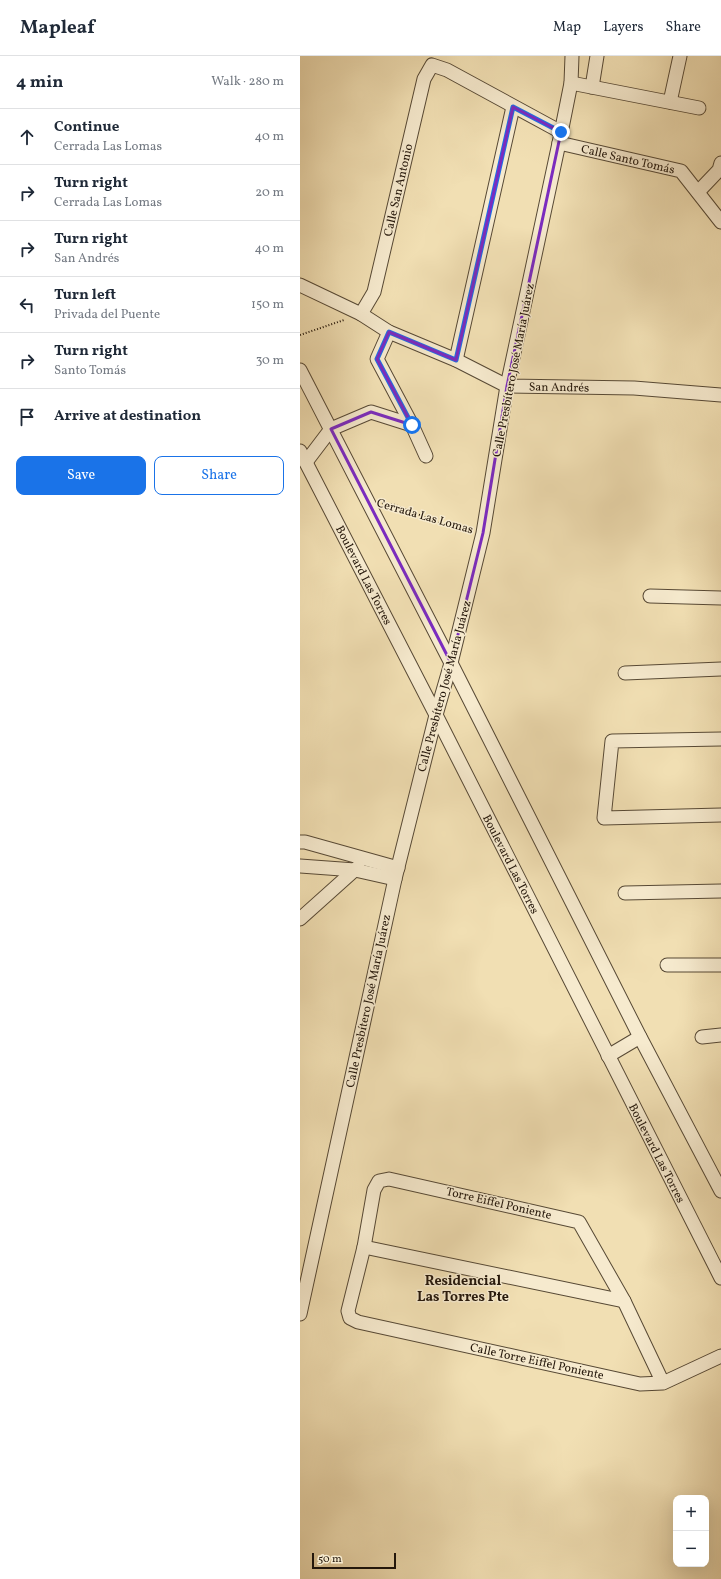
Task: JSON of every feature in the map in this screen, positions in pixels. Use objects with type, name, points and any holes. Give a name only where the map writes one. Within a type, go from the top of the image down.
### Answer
[{"type":"street","name":"Calle Presbítero José María Juárez","points":[[300,1312],[397,873],[436,715],[451,663],[484,533],[507,386],[571,83],[572,56]]},
{"type":"street","points":[[592,87],[597,56]]},
{"type":"street","points":[[670,102],[680,56]]},
{"type":"street","name":"Calle Santo Tomás","points":[[432,65],[447,70],[513,107],[560,138],[681,171],[721,222]]},
{"type":"street","name":"Calle San Antonio","points":[[360,314],[374,292],[424,79],[432,65]]},
{"type":"street","points":[[571,83],[699,108]]},
{"type":"street","points":[[456,360],[513,107]]},
{"type":"street","points":[[698,192],[719,170],[721,163]]},
{"type":"street","name":"San Andrés","points":[[300,285],[360,314],[389,332],[456,360],[507,386],[634,388],[721,395]]},
{"type":"street","points":[[389,332],[377,359],[412,425],[426,456]]},
{"type":"street","points":[[300,370],[451,663],[640,1037],[721,1191]]},
{"type":"street","points":[[306,455],[322,441],[331,429],[371,412],[412,425]]},
{"type":"street","name":"Boulevard Las Torres","points":[[306,455],[721,1278]]},
{"type":"street","points":[[650,596],[721,598]]},
{"type":"street","points":[[625,673],[721,669]]},
{"type":"street","points":[[721,739],[612,742],[604,818],[721,815]]},
{"type":"street","points":[[300,842],[305,842],[366,859],[397,873]]},
{"type":"street","points":[[301,922],[366,859]]},
{"type":"street","points":[[300,866],[397,873]]},
{"type":"street","points":[[625,893],[721,891]]},
{"type":"street","points":[[667,965],[721,965]]},
{"type":"street","points":[[702,1037],[721,1035]]},
{"type":"street","points":[[608,1056],[640,1037]]},
{"type":"street","name":"Torre Eiffel Poniente","points":[[350,1318],[348,1311],[364,1248],[374,1190],[379,1181],[388,1179],[579,1222],[624,1302],[663,1383]]},
{"type":"street","points":[[364,1248],[624,1302]]},
{"type":"street","name":"Calle Torre Eiffel Poniente","points":[[350,1318],[358,1322],[640,1384],[663,1383],[721,1356]]},
{"type":"path","points":[[300,335],[360,314]]},
{"type":"path","name":"Cerrada Las Lomas","points":[[366,500],[394,505],[442,524],[484,533]]},
{"type":"highlighted area","points":[[513,107],[561,132],[507,386],[483,533],[451,663],[331,429],[371,412],[412,425],[377,359],[389,332],[456,360]]},
{"type":"district","name":"Residencial Las Torres Pte","points":[[463,1288]]},
{"type":"route","points":[[412,425],[377,359],[389,332],[456,360],[513,107],[561,132]]}]
